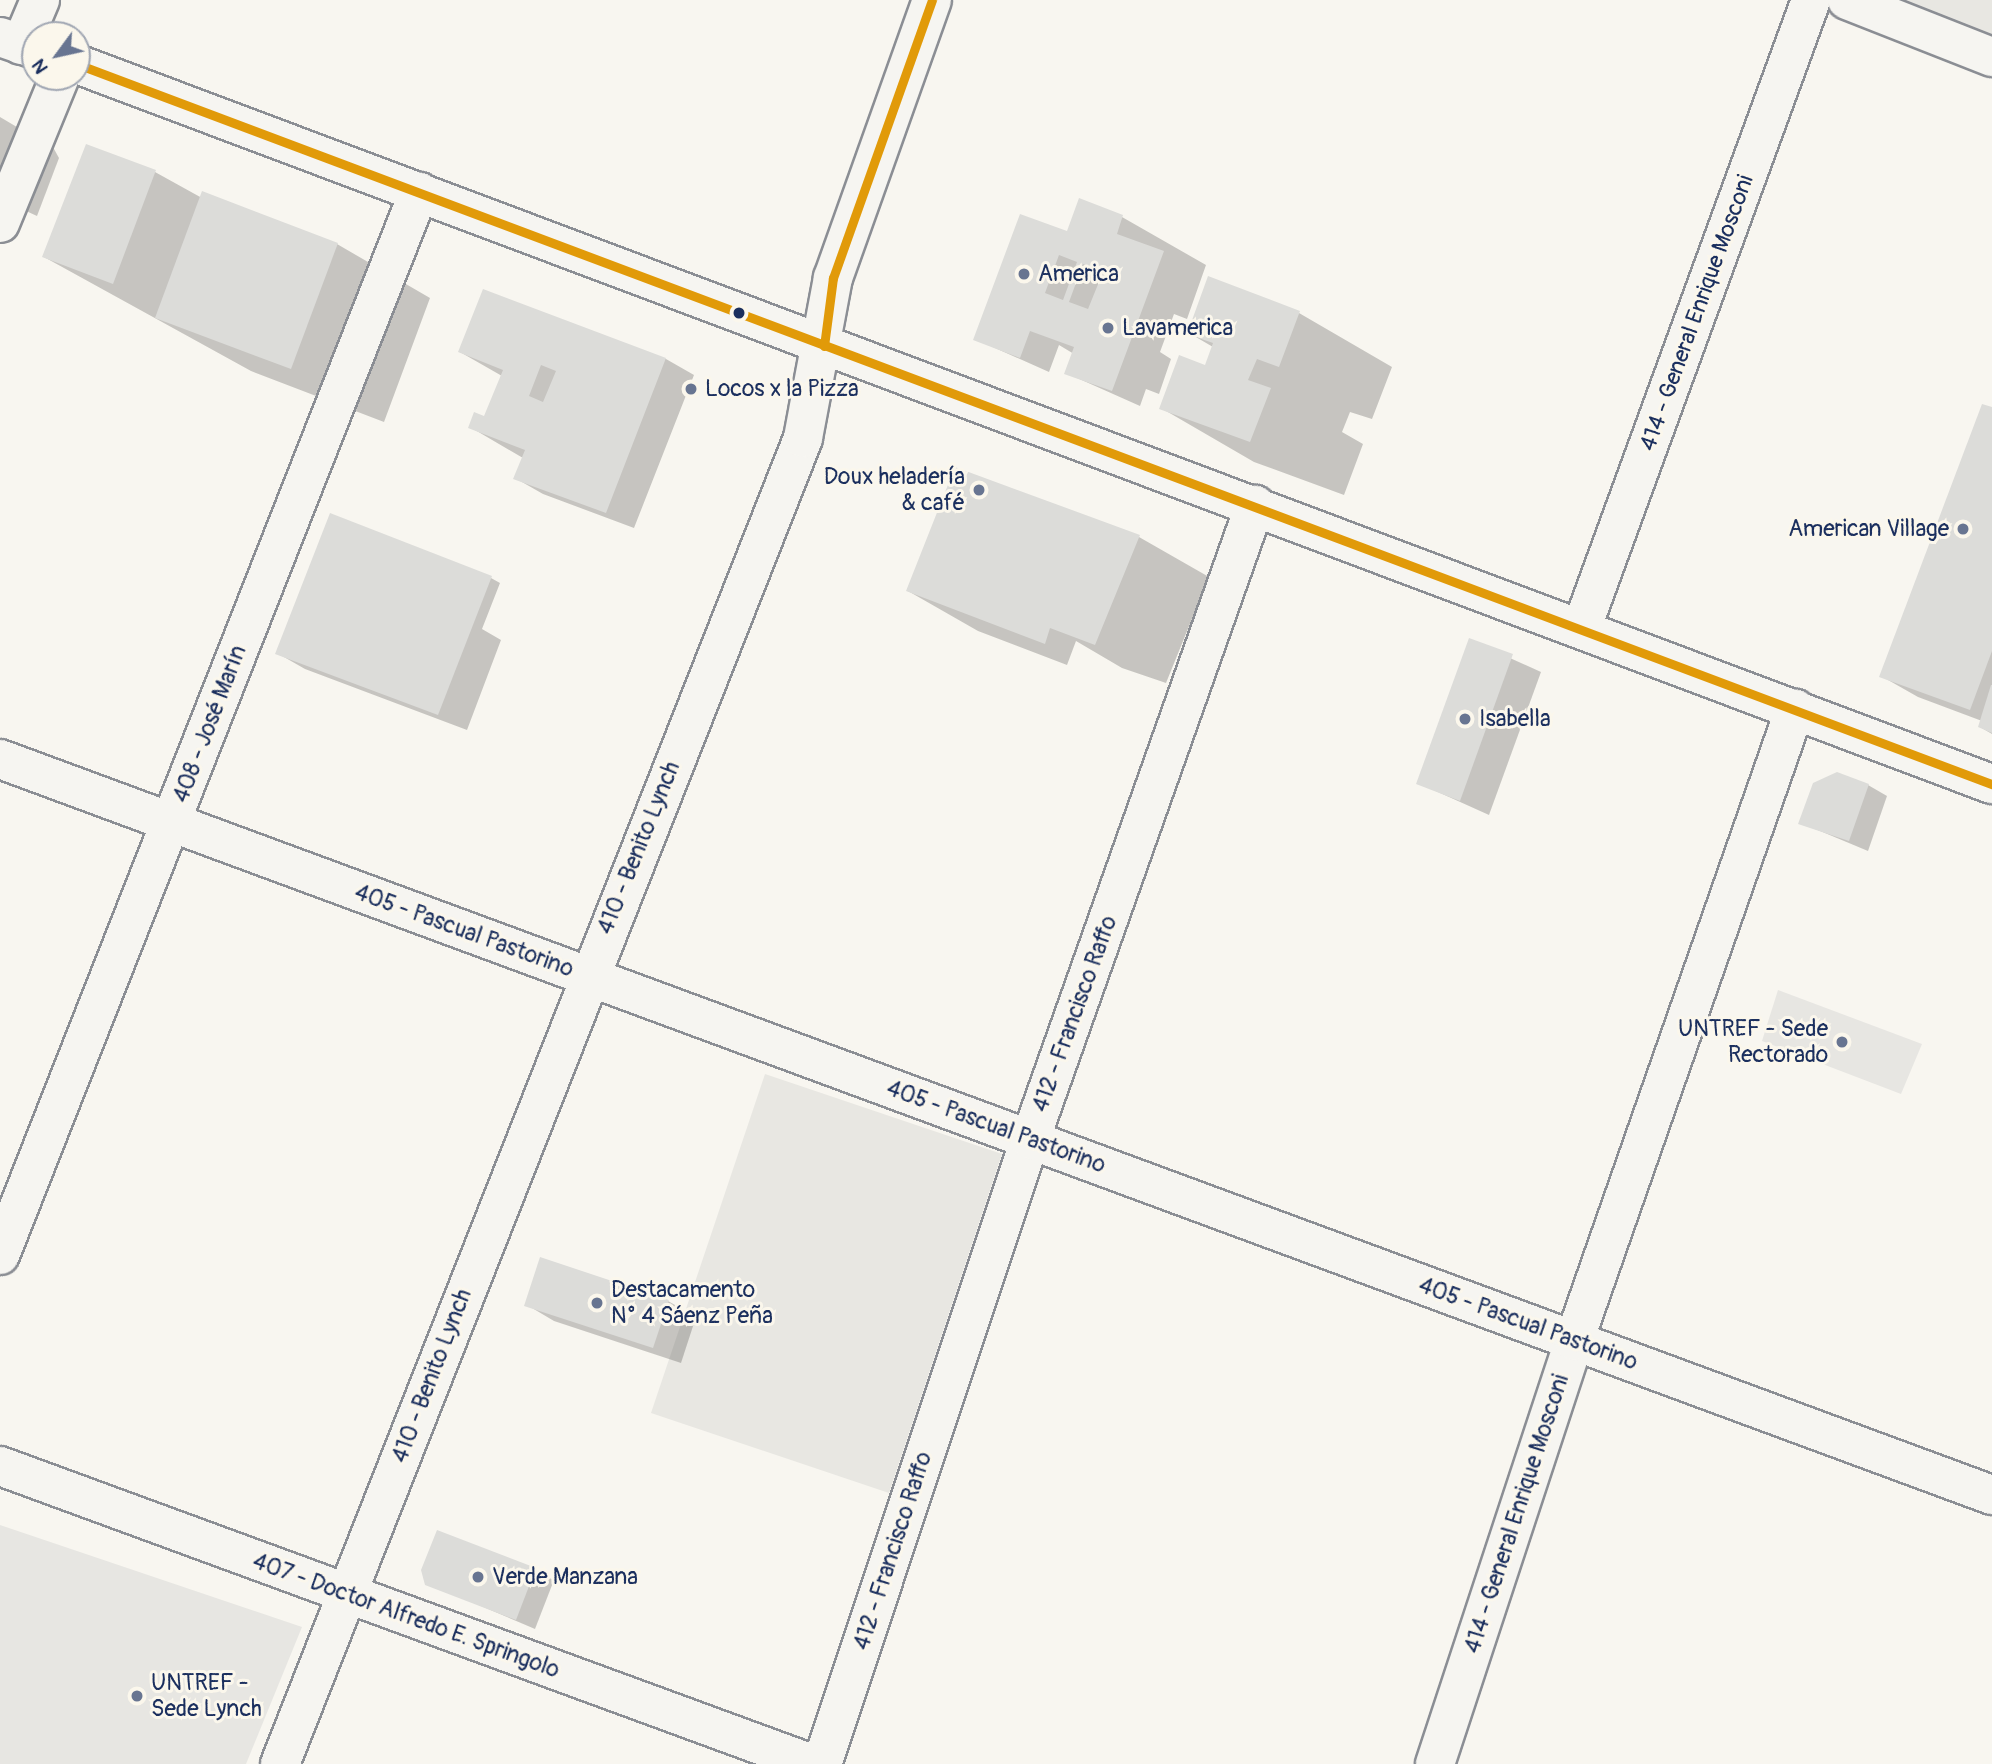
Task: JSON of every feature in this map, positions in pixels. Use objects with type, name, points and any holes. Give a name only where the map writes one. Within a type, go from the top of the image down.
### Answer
[{"type":"street","points":[[19,44],[40,0]]},
{"type":"street","name":"410 - Benito Lynch","points":[[280,1764],[588,977],[803,438],[824,346],[834,278],[932,0]]},
{"type":"street","name":"414 - General Enrique Mosconi","points":[[1582,627],[1811,0]]},
{"type":"street","points":[[1847,0],[1992,57]]},
{"type":"street","points":[[91,69],[824,346],[1582,627],[1992,784]]},
{"type":"street","points":[[0,223],[54,91]]},
{"type":"street","name":"408 - José Marín","points":[[0,1255],[419,192]]},
{"type":"street","name":"412 - Francisco Raffo","points":[[821,1764],[1030,1140],[1255,505]]},
{"type":"street","name":"414 - General Enrique Mosconi","points":[[1434,1764],[1574,1341],[1794,709]]},
{"type":"street","name":"405 - Pascual Pastorino","points":[[0,759],[1992,1495]]},
{"type":"street","name":"407 - Doctor Alfredo E. Springolo","points":[[0,1466],[812,1764]]},
{"type":"shaded area","points":[[1899,0],[1992,0],[1992,40]]},
{"type":"shaded area","name":"UNTREF - Sede Rectorado","points":[[1778,990],[1922,1044],[1901,1094],[1762,1041]]},
{"type":"shaded area","points":[[765,1074],[1002,1154],[889,1493],[651,1413]]},
{"type":"shaded area","name":"UNTREF - Sede Lynch","points":[[0,1525],[302,1627],[246,1764],[0,1764]]},
{"type":"building","points":[[86,144],[156,170],[113,284],[42,257]]},
{"type":"building","points":[[202,191],[338,243],[291,369],[155,318]]},
{"type":"building","points":[[1079,198],[1123,215],[1117,234],[1164,251],[1112,391],[1064,374],[1074,347],[1030,331],[1020,358],[973,340],[1020,214],[1067,231]],"holes":[[[1059,255],[1077,262],[1063,300],[1045,293]],[[1083,264],[1103,272],[1088,309],[1069,302]]]},
{"type":"building","points":[[1208,276],[1300,311],[1279,367],[1257,359],[1248,380],[1271,388],[1250,442],[1159,409],[1179,355],[1205,365],[1213,343],[1187,334]]},
{"type":"building","points":[[483,289],[666,358],[606,513],[513,479],[525,450],[468,428],[474,412],[484,416],[503,370],[458,352]],"holes":[[[541,365],[556,371],[543,402],[529,396]]]},
{"type":"building","name":"American Village","points":[[1982,404],[1992,407],[1992,651],[1970,710],[1879,677]]},
{"type":"building","points":[[955,467],[1140,535],[1095,645],[1050,628],[1045,644],[906,591]]},
{"type":"building","points":[[330,513],[492,576],[438,715],[275,654]]},
{"type":"building","name":"Isabella","points":[[1469,638],[1513,654],[1460,801],[1416,784]]},
{"type":"building","points":[[1992,685],[1992,733],[1978,727]]},
{"type":"building","points":[[1837,772],[1869,784],[1849,841],[1798,824],[1813,783]]},
{"type":"building","name":"Destacamento N° 4 Sáenz Peña","points":[[540,1257],[669,1300],[653,1348],[524,1306]]},
{"type":"building","name":"Verde Manzana","points":[[437,1530],[536,1568],[516,1620],[425,1585],[421,1570]]},
{"type":"transit line","points":[[824,346],[833,278],[932,0]]},
{"type":"transit line","points":[[91,69],[1992,784]]},
{"type":"place","name":"America","points":[[1024,274]]},
{"type":"place","name":"Lavamerica","points":[[1108,328]]},
{"type":"place","name":"Locos x la Pizza","points":[[691,389]]},
{"type":"place","name":"Doux heladería & café","points":[[979,490]]},
{"type":"place","name":"American Village","points":[[1963,529]]},
{"type":"place","name":"Isabella","points":[[1465,719]]},
{"type":"place","name":"UNTREF - Sede Rectorado","points":[[1842,1042]]},
{"type":"place","name":"Destacamento N° 4 Sáenz Peña","points":[[597,1303]]},
{"type":"place","name":"Verde Manzana","points":[[478,1577]]},
{"type":"place","name":"UNTREF - Sede Lynch","points":[[137,1696]]}]
